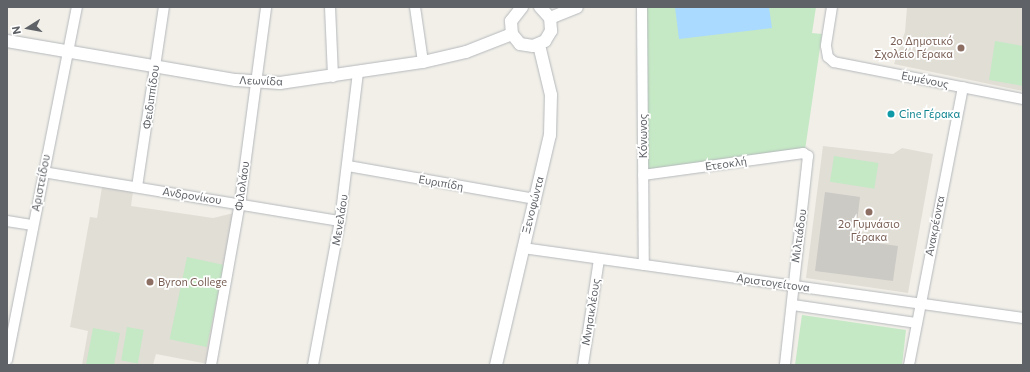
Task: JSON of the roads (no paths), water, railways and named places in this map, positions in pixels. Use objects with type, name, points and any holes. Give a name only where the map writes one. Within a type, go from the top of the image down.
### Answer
[{"type":"street","name":"Αριστείδου","points":[[7,360],[43,172],[78,7]]},
{"type":"street","name":"Φειδιππίδου","points":[[137,187],[164,7]]},
{"type":"street","name":"Φιλολάου","points":[[211,365],[240,203],[266,7]]},
{"type":"street","points":[[330,7],[333,77]]},
{"type":"street","points":[[415,7],[423,62]]},
{"type":"street","points":[[522,7],[511,21],[512,34],[520,44],[539,45],[551,31],[550,18],[540,7]]},
{"type":"street","points":[[550,18],[577,7]]},
{"type":"street","name":"Κόνωνος","points":[[642,7],[644,265]]},
{"type":"street","name":"Ευμένους","points":[[832,7],[826,46],[828,57],[834,62],[1023,99]]},
{"type":"street","name":"Λεωνίδα","points":[[7,41],[255,83],[333,77],[423,62],[466,52],[512,34]]},
{"type":"street","name":"Ξενοφώντα","points":[[496,365],[552,120],[552,95],[539,45]]},
{"type":"street","name":"Μενελάου","points":[[313,365],[340,221],[348,166],[358,73]]},
{"type":"street","name":"Ανακρέοντα","points":[[909,365],[919,306],[963,87]]},
{"type":"street","name":"Ετεοκλή","points":[[643,175],[803,153],[808,156]]},
{"type":"street","name":"Μιλτιάδου","points":[[785,365],[793,305],[808,156]]},
{"type":"street","name":"Ευριπίδη","points":[[348,166],[535,199]]},
{"type":"street","name":"Ανδρονίκου","points":[[43,172],[240,203],[340,221]]},
{"type":"street","points":[[7,221],[33,225]]},
{"type":"street","name":"Αριστογείτονα","points":[[523,248],[794,286],[919,306],[1023,318]]},
{"type":"street","name":"Μνησικλέους","points":[[583,365],[599,259]]},
{"type":"street","points":[[793,305],[916,324]]},
{"type":"water","points":[[675,7],[769,7],[772,28],[679,39]]},
{"type":"place","name":"2ο Δημοτικό Σχολείο Γέρακα","points":[[961,48]]},
{"type":"place","name":"Cine Γέρακα","points":[[891,114]]},
{"type":"place","name":"2ο Γυμνάσιο Γέρακα","points":[[869,212]]},
{"type":"place","name":"Byron College","points":[[150,282]]}]
